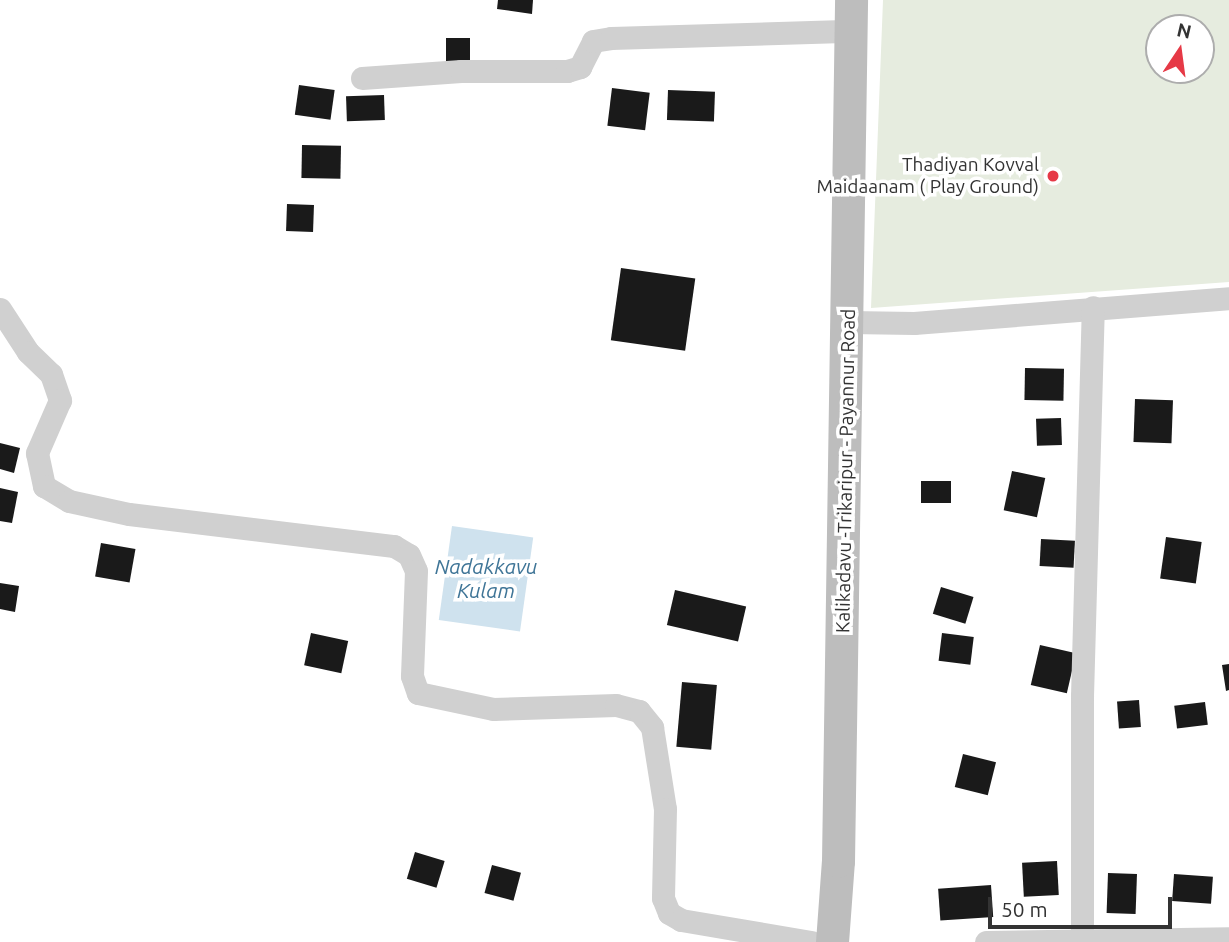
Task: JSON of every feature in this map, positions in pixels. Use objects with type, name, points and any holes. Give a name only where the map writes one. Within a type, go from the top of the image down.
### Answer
[{"type":"main road","name":"Kalikadavu -Trikaripur - Payannur Road","points":[[832,942],[838,861],[849,322],[851,15]]},
{"type":"street","points":[[362,78],[461,71],[567,71],[580,67],[593,41],[851,15]]},
{"type":"street","points":[[849,322],[914,323],[1229,298]]},
{"type":"street","points":[[1082,941],[1082,696],[1093,307]]},
{"type":"street","points":[[0,309],[28,352],[51,374],[60,400],[37,453],[44,486],[69,501],[129,514],[394,545],[409,555],[416,571],[412,676],[418,693],[493,709],[617,705],[639,711],[652,727],[665,809],[663,898],[669,913],[681,920],[811,942]]},
{"type":"street","points":[[986,942],[1229,939]]},
{"type":"shaded area","name":"Thadiyan Kovval Maidaanam ( Play Ground)","points":[[883,0],[1229,0],[1229,282],[871,308]]},
{"type":"water","name":"Nadakkavu Kulam","points":[[452,526],[533,537],[520,631],[439,620]]},
{"type":"building","points":[[498,0],[533,0],[532,14],[497,9]]},
{"type":"building","points":[[446,38],[470,38],[470,64],[446,64]]},
{"type":"building","points":[[299,85],[335,90],[330,120],[295,115]]},
{"type":"building","points":[[612,88],[650,93],[645,130],[607,126]]},
{"type":"building","points":[[668,90],[715,92],[714,122],[667,120]]},
{"type":"building","points":[[384,95],[385,120],[347,121],[346,96]]},
{"type":"building","points":[[302,145],[341,146],[340,179],[301,178]]},
{"type":"building","points":[[287,204],[314,205],[313,232],[286,231]]},
{"type":"building","points":[[621,268],[695,278],[685,351],[611,340]]},
{"type":"building","points":[[1025,368],[1064,369],[1063,401],[1024,400]]},
{"type":"building","points":[[1135,399],[1173,400],[1171,443],[1133,442]]},
{"type":"building","points":[[1061,418],[1062,445],[1037,446],[1036,419]]},
{"type":"building","points":[[0,443],[20,448],[14,473],[0,469]]},
{"type":"building","points":[[1012,471],[1045,478],[1037,517],[1004,510]]},
{"type":"building","points":[[921,481],[951,481],[951,503],[921,503]]},
{"type":"building","points":[[0,488],[18,492],[12,523],[0,521]]},
{"type":"building","points":[[1166,537],[1202,542],[1196,584],[1160,579]]},
{"type":"building","points":[[1041,539],[1075,541],[1074,568],[1040,566]]},
{"type":"building","points":[[101,543],[135,549],[130,583],[95,576]]},
{"type":"building","points":[[0,583],[19,586],[15,612],[0,609]]},
{"type":"building","points":[[941,587],[974,597],[965,624],[933,614]]},
{"type":"building","points":[[675,590],[746,606],[738,641],[667,625]]},
{"type":"building","points":[[311,633],[348,641],[341,673],[304,665]]},
{"type":"building","points":[[942,633],[974,637],[970,665],[939,661]]},
{"type":"building","points":[[1040,645],[1076,653],[1067,693],[1031,685]]},
{"type":"building","points":[[1229,664],[1229,690],[1226,691],[1222,665]]},
{"type":"building","points":[[682,682],[717,685],[711,750],[676,747]]},
{"type":"building","points":[[1139,700],[1141,727],[1119,728],[1117,702]]},
{"type":"building","points":[[1205,702],[1208,725],[1177,729],[1174,706]]},
{"type":"building","points":[[963,754],[996,762],[988,795],[955,787]]},
{"type":"building","points":[[415,852],[445,861],[436,888],[407,879]]},
{"type":"building","points":[[1057,861],[1059,895],[1024,897],[1022,863]]},
{"type":"building","points":[[492,865],[521,873],[513,901],[484,893]]},
{"type":"building","points":[[1108,873],[1137,874],[1136,914],[1107,913]]},
{"type":"building","points":[[1174,874],[1213,877],[1211,904],[1172,901]]},
{"type":"building","points":[[991,885],[993,917],[940,921],[938,889]]},
{"type":"place","name":"Thadiyan Kovval Maidaanam ( Play Ground)","points":[[1053,176]]}]
